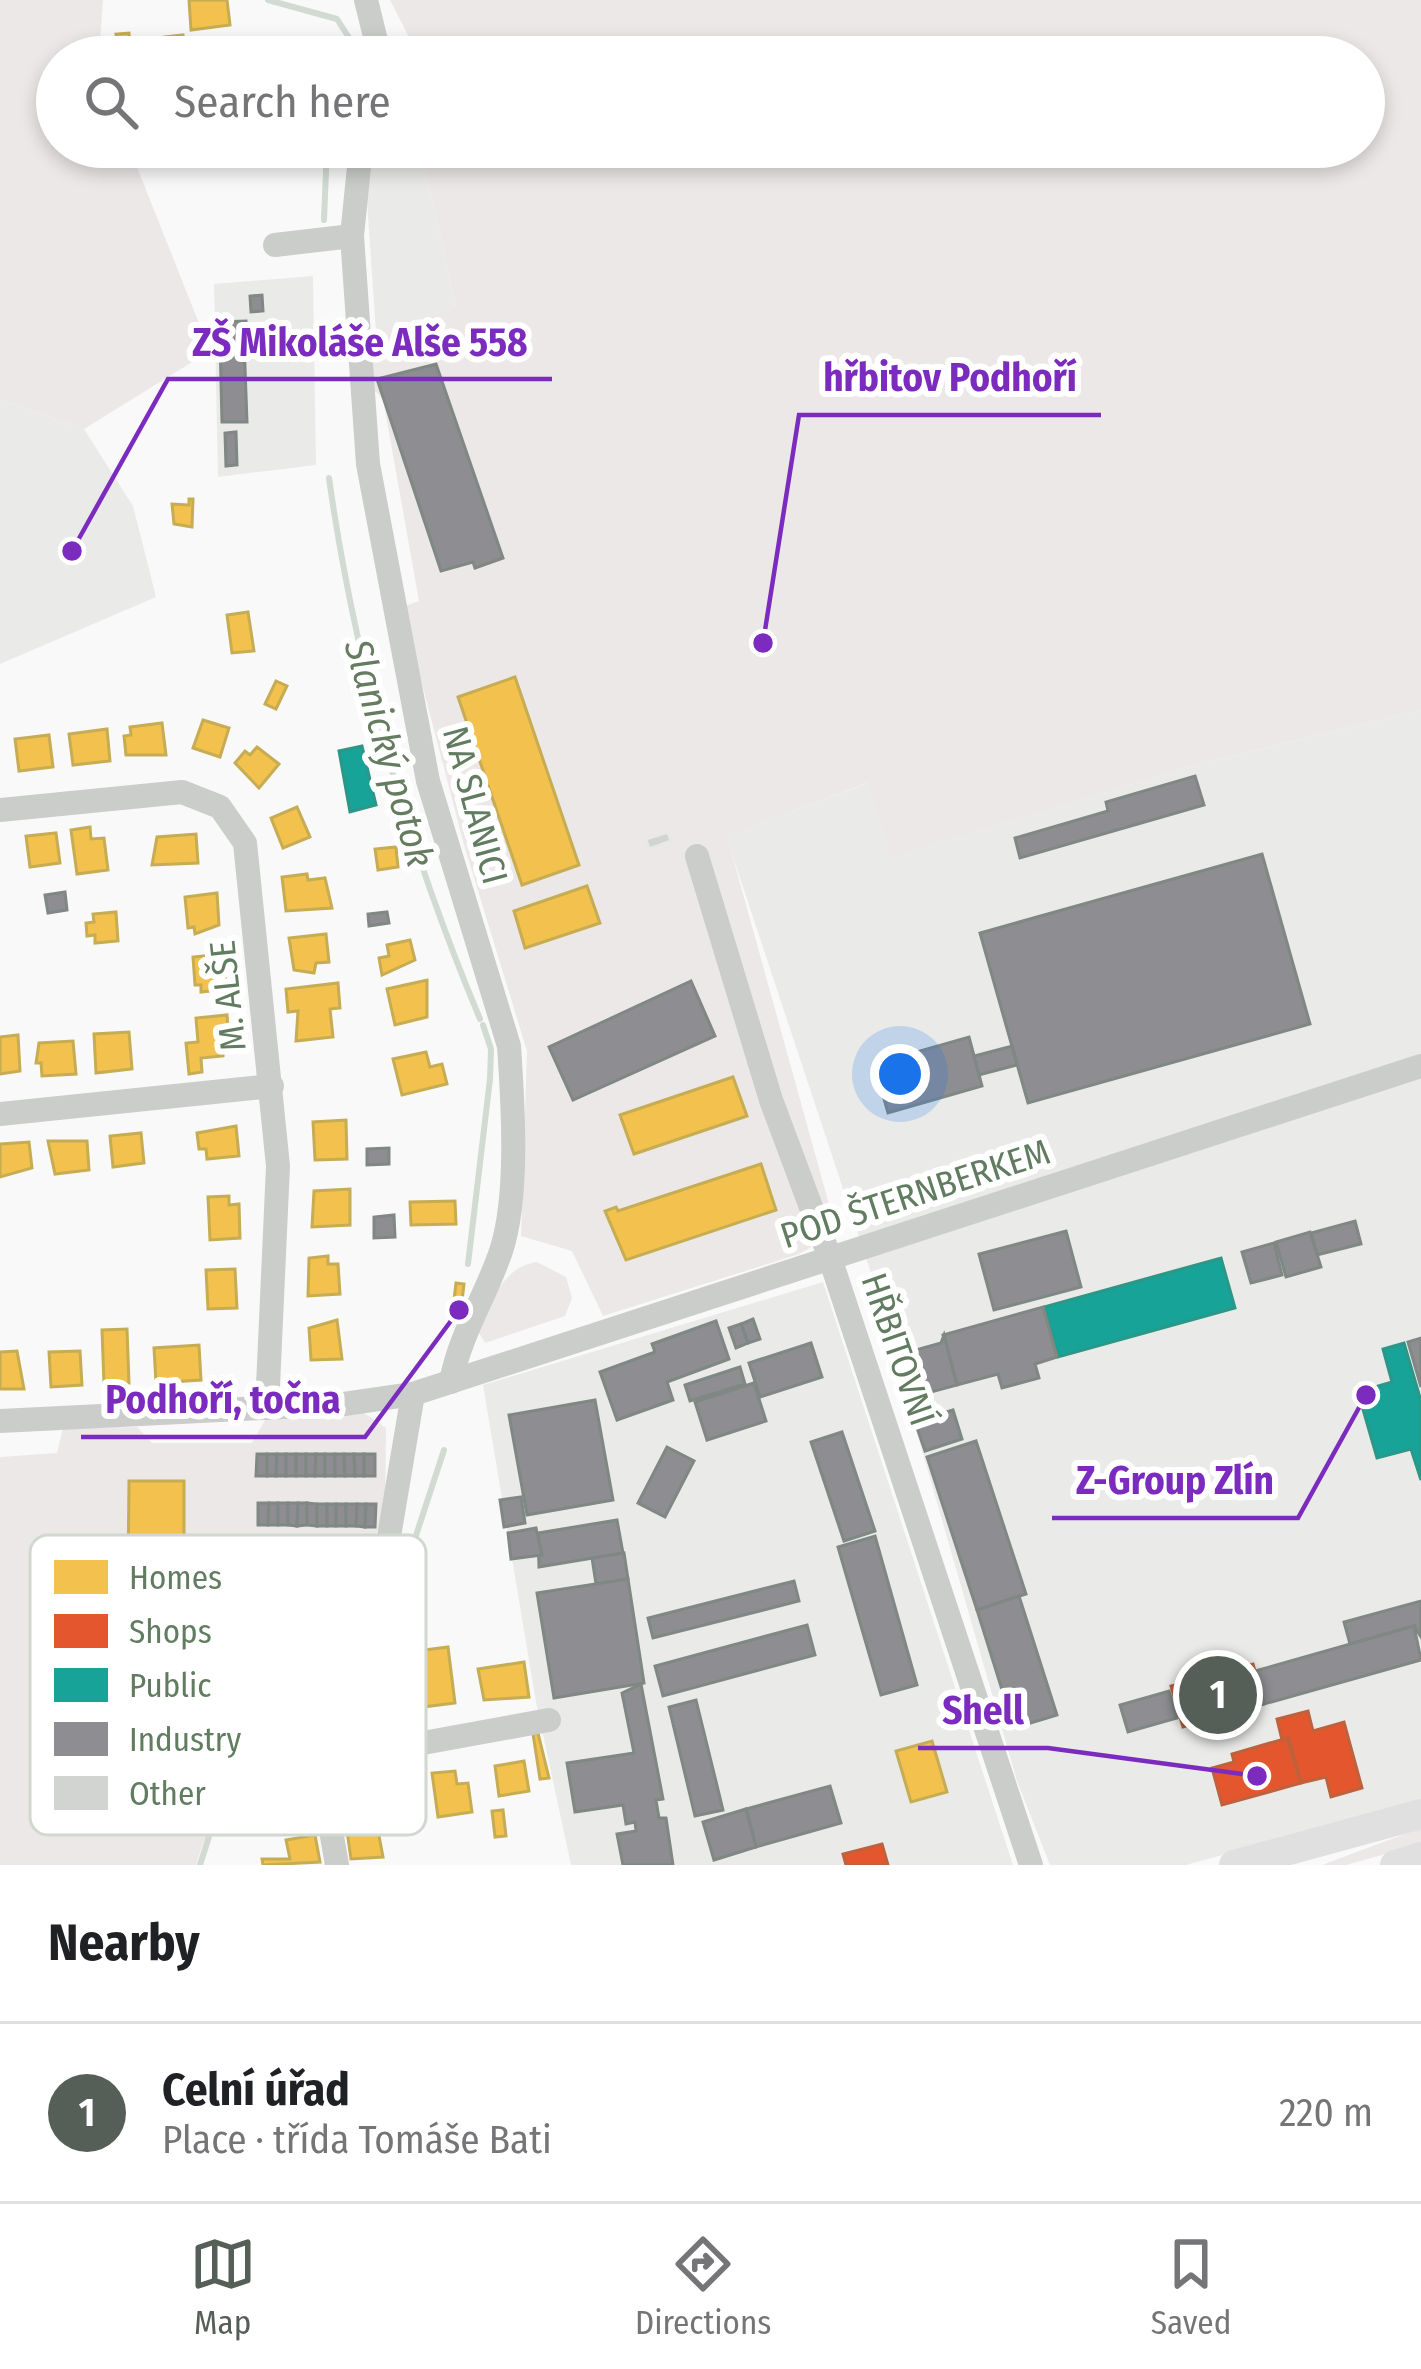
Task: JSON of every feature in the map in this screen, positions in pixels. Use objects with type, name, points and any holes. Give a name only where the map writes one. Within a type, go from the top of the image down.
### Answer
[{"type":"main road","points":[[1234,1865],[1421,1814]]},
{"type":"main road","points":[[1395,1865],[1421,1858]]},
{"type":"street","points":[[366,0],[375,36]]},
{"type":"street","name":"NA SLANICI","points":[[359,168],[352,236],[364,432],[428,781],[508,1046],[508,1220],[461,1341],[432,1388],[391,1535]]},
{"type":"street","points":[[275,245],[352,236]]},
{"type":"street","name":"M. ALŠE","points":[[0,810],[182,791],[220,807],[244,843],[272,1086],[278,1209],[267,1408]]},
{"type":"street","name":"HŘBITOVNÍ","points":[[697,856],[770,1100],[830,1258],[1031,1865]]},
{"type":"street","name":"POD ŠTERNBERKEM","points":[[0,1421],[267,1408],[432,1388],[1421,1066]]},
{"type":"street","points":[[0,1114],[272,1086]]},
{"type":"street","points":[[426,1742],[549,1720]]},
{"type":"street","points":[[332,1835],[337,1865]]},
{"type":"shaded area","points":[[0,0],[103,0],[100,36],[36,36],[36,168],[137,168],[210,351],[84,429],[0,399]]},
{"type":"shaded area","points":[[390,0],[1421,0],[1421,710],[1202,763],[891,857],[867,783],[727,836],[837,1233],[799,1254],[603,1316],[572,1251],[521,1236],[527,1051],[464,845],[402,607],[419,601],[383,399],[370,386],[367,334],[456,307],[425,168],[1385,168],[1385,36],[408,36]]},
{"type":"shaded area","points":[[366,168],[425,168],[456,307],[376,332]]},
{"type":"shaded area","points":[[313,276],[316,465],[218,477],[214,284]]},
{"type":"shaded area","points":[[0,399],[84,429],[133,506],[156,597],[0,664]]},
{"type":"shaded area","points":[[1421,710],[1421,1800],[1186,1865],[1050,1865],[1017,1781],[871,1273],[726,836],[868,783],[892,856],[1202,763]]},
{"type":"shaded area","points":[[537,1262],[566,1277],[572,1298],[565,1316],[485,1343],[477,1330],[500,1287],[515,1271]]},
{"type":"shaded area","points":[[823,1282],[1013,1865],[571,1865],[536,1702],[483,1385]]},
{"type":"shaded area","points":[[364,1413],[386,1428],[385,1512],[376,1535],[30,1535],[30,1835],[210,1835],[196,1865],[0,1865],[0,1457],[57,1453],[63,1428],[137,1427],[152,1443],[252,1443],[265,1420]]},
{"type":"shaded area","points":[[1421,1828],[1421,1844],[1346,1865],[1322,1865]]},
{"type":"building: Homes","points":[[189,0],[227,0],[230,25],[191,30]]},
{"type":"building: Homes","points":[[193,499],[192,527],[174,524],[172,504],[189,505]]},
{"type":"building: Homes","points":[[248,612],[254,651],[232,653],[227,615]]},
{"type":"building: Homes","points":[[515,677],[579,865],[522,885],[458,697]]},
{"type":"building: Homes","points":[[276,681],[287,686],[276,709],[265,704]]},
{"type":"building: Homes","points":[[203,720],[229,728],[220,757],[193,748]]},
{"type":"building: Homes","points":[[162,723],[166,755],[126,755],[124,736],[131,735],[130,727]]},
{"type":"building: Homes","points":[[107,729],[110,761],[73,765],[69,734]]},
{"type":"building: Homes","points":[[49,735],[53,767],[19,771],[15,739]]},
{"type":"building: Homes","points":[[257,747],[279,764],[259,788],[235,763],[245,751],[250,755]]},
{"type":"building: Homes","points":[[297,807],[310,837],[283,848],[271,818]]},
{"type":"building: Homes","points":[[90,827],[91,839],[104,838],[108,870],[77,874],[71,830]]},
{"type":"building: Homes","points":[[56,833],[60,863],[30,867],[26,836]]},
{"type":"building: Homes","points":[[196,834],[198,863],[152,865],[157,837]]},
{"type":"building: Homes","points":[[396,847],[398,867],[378,870],[375,849]]},
{"type":"building: Homes","points":[[307,874],[308,880],[325,878],[332,908],[286,911],[282,877]]},
{"type":"building: Homes","points":[[587,886],[600,923],[525,948],[514,911]]},
{"type":"building: Homes","points":[[217,893],[219,925],[195,934],[194,927],[188,928],[185,897]]},
{"type":"building: Homes","points":[[116,912],[118,941],[95,943],[95,935],[87,936],[86,923],[94,922],[93,914]]},
{"type":"building: Homes","points":[[326,934],[329,962],[316,963],[314,973],[294,970],[289,938]]},
{"type":"building: Homes","points":[[410,940],[415,960],[382,975],[379,958],[389,956],[387,945]]},
{"type":"building: Homes","points":[[223,954],[226,982],[218,983],[219,990],[201,992],[201,985],[195,985],[193,957]]},
{"type":"building: Homes","points":[[427,980],[427,1017],[395,1025],[387,989]]},
{"type":"building: Homes","points":[[338,983],[340,1008],[330,1009],[333,1037],[296,1041],[298,1011],[288,1012],[286,989]]},
{"type":"building: Homes","points":[[227,1015],[230,1048],[223,1049],[223,1056],[201,1058],[202,1072],[189,1074],[186,1043],[198,1042],[196,1018]]},
{"type":"building: Homes","points":[[129,1032],[132,1069],[96,1073],[94,1034]]},
{"type":"building: Homes","points":[[18,1035],[20,1071],[0,1074],[0,1037]]},
{"type":"building: Homes","points":[[73,1041],[76,1074],[42,1076],[41,1063],[36,1063],[39,1043]]},
{"type":"building: Homes","points":[[426,1052],[430,1067],[442,1064],[447,1084],[402,1095],[393,1059]]},
{"type":"building: Homes","points":[[733,1077],[747,1116],[634,1154],[620,1115]]},
{"type":"building: Homes","points":[[346,1120],[347,1159],[315,1160],[313,1122]]},
{"type":"building: Homes","points":[[236,1126],[239,1156],[207,1159],[206,1149],[199,1149],[197,1133]]},
{"type":"building: Homes","points":[[141,1133],[144,1163],[113,1167],[110,1136]]},
{"type":"building: Homes","points":[[48,1141],[87,1141],[89,1170],[55,1174]]},
{"type":"building: Homes","points":[[29,1142],[32,1168],[0,1177],[0,1144]]},
{"type":"building: Homes","points":[[761,1164],[776,1210],[626,1260],[605,1211],[616,1207],[618,1211]]},
{"type":"building: Homes","points":[[350,1189],[350,1225],[312,1227],[314,1191]]},
{"type":"building: Homes","points":[[229,1196],[229,1205],[239,1204],[240,1238],[210,1240],[208,1197]]},
{"type":"building: Homes","points":[[455,1201],[456,1224],[411,1225],[410,1202]]},
{"type":"building: Homes","points":[[328,1256],[328,1264],[338,1264],[340,1294],[308,1296],[309,1258]]},
{"type":"building: Homes","points":[[235,1269],[237,1308],[208,1309],[206,1270]]},
{"type":"building: Homes","points":[[456,1283],[464,1284],[462,1301],[454,1300]]},
{"type":"building: Homes","points":[[337,1320],[342,1359],[311,1360],[309,1328]]},
{"type":"building: Homes","points":[[127,1329],[129,1383],[104,1384],[102,1330]]},
{"type":"building: Homes","points":[[199,1345],[201,1380],[156,1383],[154,1348]]},
{"type":"building: Homes","points":[[17,1351],[24,1389],[0,1389],[0,1352]]},
{"type":"building: Homes","points":[[80,1351],[82,1385],[51,1387],[49,1352]]},
{"type":"building: Homes","points":[[129,1481],[184,1481],[184,1535],[128,1535]]},
{"type":"building: Homes","points":[[448,1647],[455,1703],[426,1707],[426,1650]]},
{"type":"building: Homes","points":[[524,1662],[529,1697],[484,1700],[478,1669]]},
{"type":"building: Homes","points":[[538,1733],[549,1778],[540,1779],[533,1734]]},
{"type":"building: Homes","points":[[932,1741],[947,1792],[911,1802],[896,1751]]},
{"type":"building: Homes","points":[[524,1761],[529,1791],[499,1796],[495,1766]]},
{"type":"building: Homes","points":[[455,1771],[457,1784],[468,1783],[472,1812],[438,1817],[432,1773]]},
{"type":"building: Homes","points":[[503,1810],[506,1836],[495,1837],[492,1811]]},
{"type":"building: Homes","points":[[315,1835],[320,1862],[263,1865],[262,1859],[290,1859],[286,1840]]},
{"type":"building: Homes","points":[[348,1835],[379,1835],[383,1857],[351,1859]]},
{"type":"building: Shops","points":[[1253,1664],[1264,1704],[1183,1727],[1171,1686]]},
{"type":"building: Shops","points":[[1308,1711],[1313,1731],[1344,1722],[1362,1788],[1331,1797],[1326,1777],[1301,1783],[1289,1738],[1282,1740],[1277,1719]]},
{"type":"building: Shops","points":[[1287,1738],[1301,1783],[1222,1805],[1212,1768],[1234,1762],[1232,1754]]},
{"type":"building: Shops","points":[[882,1844],[888,1865],[846,1865],[843,1854]]},
{"type":"building: Public","points":[[362,746],[376,805],[350,812],[339,751]]},
{"type":"building: Public","points":[[1221,1258],[1235,1308],[1058,1357],[1044,1307]]},
{"type":"building: Public","points":[[1404,1343],[1421,1401],[1421,1480],[1411,1449],[1377,1458],[1358,1392],[1392,1382],[1383,1349]]},
{"type":"building: Industry","points":[[262,295],[263,311],[251,312],[250,296]]},
{"type":"building: Industry","points":[[246,321],[247,339],[219,339],[219,322]]},
{"type":"building: Industry","points":[[244,340],[247,422],[222,422],[220,341]]},
{"type":"building: Industry","points":[[436,364],[503,558],[475,568],[473,562],[441,571],[377,379]]},
{"type":"building: Industry","points":[[236,432],[237,465],[226,466],[225,433]]},
{"type":"building: Industry","points":[[1195,776],[1204,805],[1020,858],[1015,838],[1108,811],[1106,802]]},
{"type":"building: Industry","points":[[1262,854],[1310,1024],[1028,1103],[980,933]]},
{"type":"building: Industry","points":[[65,892],[67,910],[48,913],[45,895]]},
{"type":"building: Industry","points":[[387,912],[389,923],[369,926],[368,914]]},
{"type":"building: Industry","points":[[691,981],[715,1036],[573,1100],[549,1047]]},
{"type":"building: Industry","points":[[969,1037],[982,1086],[888,1113],[874,1064]]},
{"type":"building: Industry","points":[[1012,1046],[1017,1065],[979,1075],[974,1056]]},
{"type":"building: Industry","points":[[389,1148],[389,1164],[367,1165],[367,1149]]},
{"type":"building: Industry","points":[[394,1215],[395,1237],[374,1238],[374,1217]]},
{"type":"building: Industry","points":[[1355,1221],[1361,1244],[1317,1255],[1311,1233]]},
{"type":"building: Industry","points":[[1066,1231],[1081,1287],[994,1310],[979,1254]]},
{"type":"building: Industry","points":[[1310,1232],[1321,1267],[1286,1277],[1276,1242]]},
{"type":"building: Industry","points":[[1274,1243],[1282,1275],[1251,1283],[1242,1252]]},
{"type":"building: Industry","points":[[1043,1307],[1057,1357],[1035,1364],[1039,1378],[1002,1388],[998,1374],[957,1385],[943,1335]]},
{"type":"building: Industry","points":[[753,1319],[760,1339],[748,1343],[741,1324]]},
{"type":"building: Industry","points":[[716,1321],[729,1359],[667,1382],[673,1400],[617,1420],[600,1372],[655,1352],[652,1344]]},
{"type":"building: Industry","points":[[741,1324],[748,1343],[736,1348],[729,1328]]},
{"type":"building: Industry","points":[[944,1335],[957,1385],[909,1398],[898,1355],[941,1343]]},
{"type":"building: Industry","points":[[1421,1338],[1421,1387],[1408,1342]]},
{"type":"building: Industry","points":[[811,1343],[822,1377],[760,1397],[749,1363]]},
{"type":"building: Industry","points":[[740,1367],[745,1384],[690,1401],[685,1385]]},
{"type":"building: Industry","points":[[754,1383],[766,1421],[707,1440],[695,1402]]},
{"type":"building: Industry","points":[[595,1400],[613,1500],[527,1515],[509,1415]]},
{"type":"building: Industry","points":[[953,1410],[962,1439],[925,1451],[915,1422]]},
{"type":"building: Industry","points":[[842,1432],[875,1531],[844,1541],[811,1442]]},
{"type":"building: Industry","points":[[976,1441],[1026,1594],[977,1610],[927,1457]]},
{"type":"building: Industry","points":[[667,1447],[694,1461],[665,1517],[638,1503]]},
{"type":"building: Industry","points":[[257,1454],[267,1454],[267,1476],[256,1476]]},
{"type":"building: Industry","points":[[267,1454],[277,1454],[276,1476],[267,1476]]},
{"type":"building: Industry","points":[[277,1454],[286,1454],[286,1476],[276,1476]]},
{"type":"building: Industry","points":[[286,1454],[296,1454],[296,1476],[286,1476]]},
{"type":"building: Industry","points":[[296,1454],[306,1454],[306,1476],[296,1476]]},
{"type":"building: Industry","points":[[306,1454],[316,1454],[315,1476],[306,1476]]},
{"type":"building: Industry","points":[[316,1454],[325,1454],[325,1476],[315,1476]]},
{"type":"building: Industry","points":[[325,1454],[335,1454],[335,1476],[325,1476]]},
{"type":"building: Industry","points":[[335,1454],[344,1454],[345,1476],[335,1476]]},
{"type":"building: Industry","points":[[344,1454],[354,1454],[355,1476],[345,1476]]},
{"type":"building: Industry","points":[[354,1454],[364,1454],[364,1476],[355,1476]]},
{"type":"building: Industry","points":[[364,1454],[375,1454],[375,1476],[364,1476]]},
{"type":"building: Industry","points":[[521,1497],[525,1523],[504,1527],[500,1500]]},
{"type":"building: Industry","points":[[258,1503],[269,1503],[268,1525],[258,1525]]},
{"type":"building: Industry","points":[[269,1503],[278,1503],[278,1525],[268,1525]]},
{"type":"building: Industry","points":[[278,1503],[288,1503],[288,1525],[278,1525]]},
{"type":"building: Industry","points":[[288,1503],[298,1503],[297,1526],[288,1525]]},
{"type":"building: Industry","points":[[298,1503],[307,1503],[307,1525],[297,1526]]},
{"type":"building: Industry","points":[[307,1503],[317,1504],[317,1526],[307,1525]]},
{"type":"building: Industry","points":[[317,1504],[327,1504],[327,1526],[317,1526]]},
{"type":"building: Industry","points":[[327,1504],[336,1504],[336,1526],[327,1526]]},
{"type":"building: Industry","points":[[336,1504],[346,1504],[346,1526],[336,1526]]},
{"type":"building: Industry","points":[[346,1504],[357,1504],[356,1526],[346,1526]]},
{"type":"building: Industry","points":[[357,1504],[366,1504],[365,1527],[356,1526]]},
{"type":"building: Industry","points":[[366,1504],[376,1504],[375,1527],[365,1527]]},
{"type":"building: Industry","points":[[617,1520],[623,1553],[539,1567],[538,1533]]},
{"type":"building: Industry","points":[[536,1528],[542,1555],[511,1559],[508,1533]]},
{"type":"building: Industry","points":[[875,1536],[917,1685],[881,1695],[838,1547]]},
{"type":"building: Industry","points":[[624,1553],[628,1579],[596,1584],[592,1558]]},
{"type":"building: Industry","points":[[628,1579],[644,1683],[554,1698],[537,1593]]},
{"type":"building: Industry","points":[[794,1581],[799,1601],[653,1638],[648,1618]]},
{"type":"building: Industry","points":[[1019,1596],[1057,1715],[1014,1728],[977,1610]]},
{"type":"building: Industry","points":[[1421,1601],[1421,1637],[1414,1626],[1350,1644],[1344,1622]]},
{"type":"building: Industry","points":[[807,1625],[815,1655],[663,1696],[655,1666]]},
{"type":"building: Industry","points":[[1414,1626],[1421,1660],[1264,1704],[1255,1671]]},
{"type":"building: Industry","points":[[641,1684],[663,1799],[656,1800],[659,1818],[666,1818],[673,1865],[623,1865],[617,1834],[636,1831],[635,1822],[626,1824],[623,1805],[575,1812],[567,1763],[634,1753],[622,1693]]},
{"type":"building: Industry","points":[[1169,1691],[1177,1718],[1128,1732],[1120,1705]]},
{"type":"building: Industry","points":[[696,1700],[723,1810],[695,1816],[669,1707]]},
{"type":"building: Industry","points":[[830,1786],[841,1823],[756,1847],[746,1809]]},
{"type":"building: Industry","points":[[746,1809],[756,1847],[714,1860],[703,1822]]},
{"type":"building: Other","points":[[668,832],[671,841],[649,849],[646,839]]},
{"type":"waterway","name":"Slanický potok","points":[[268,0],[337,19],[348,36]]},
{"type":"waterway","name":"Slanický potok","points":[[324,220],[326,168]]},
{"type":"waterway","name":"Slanický potok","points":[[329,478],[353,616],[387,753],[430,888],[480,1019]]},
{"type":"waterway","name":"Slanický potok","points":[[468,1264],[490,1079],[491,1049],[483,1025]]},
{"type":"waterway","name":"Slanický potok","points":[[416,1535],[444,1450]]},
{"type":"waterway","name":"Slanický potok","points":[[200,1865],[210,1835]]},
{"type":"place","name":"ZŠ Mikoláše Alše 558","points":[[72,551]]},
{"type":"place","name":"hřbitov Podhoří","points":[[763,643]]},
{"type":"place","name":"Podhoří, točna","points":[[459,1310]]},
{"type":"place","name":"Z-Group Zlín","points":[[1366,1395]]},
{"type":"place","name":"Celní úřad","points":[[1218,1695]]},
{"type":"place","name":"Shell","points":[[1257,1776]]}]
